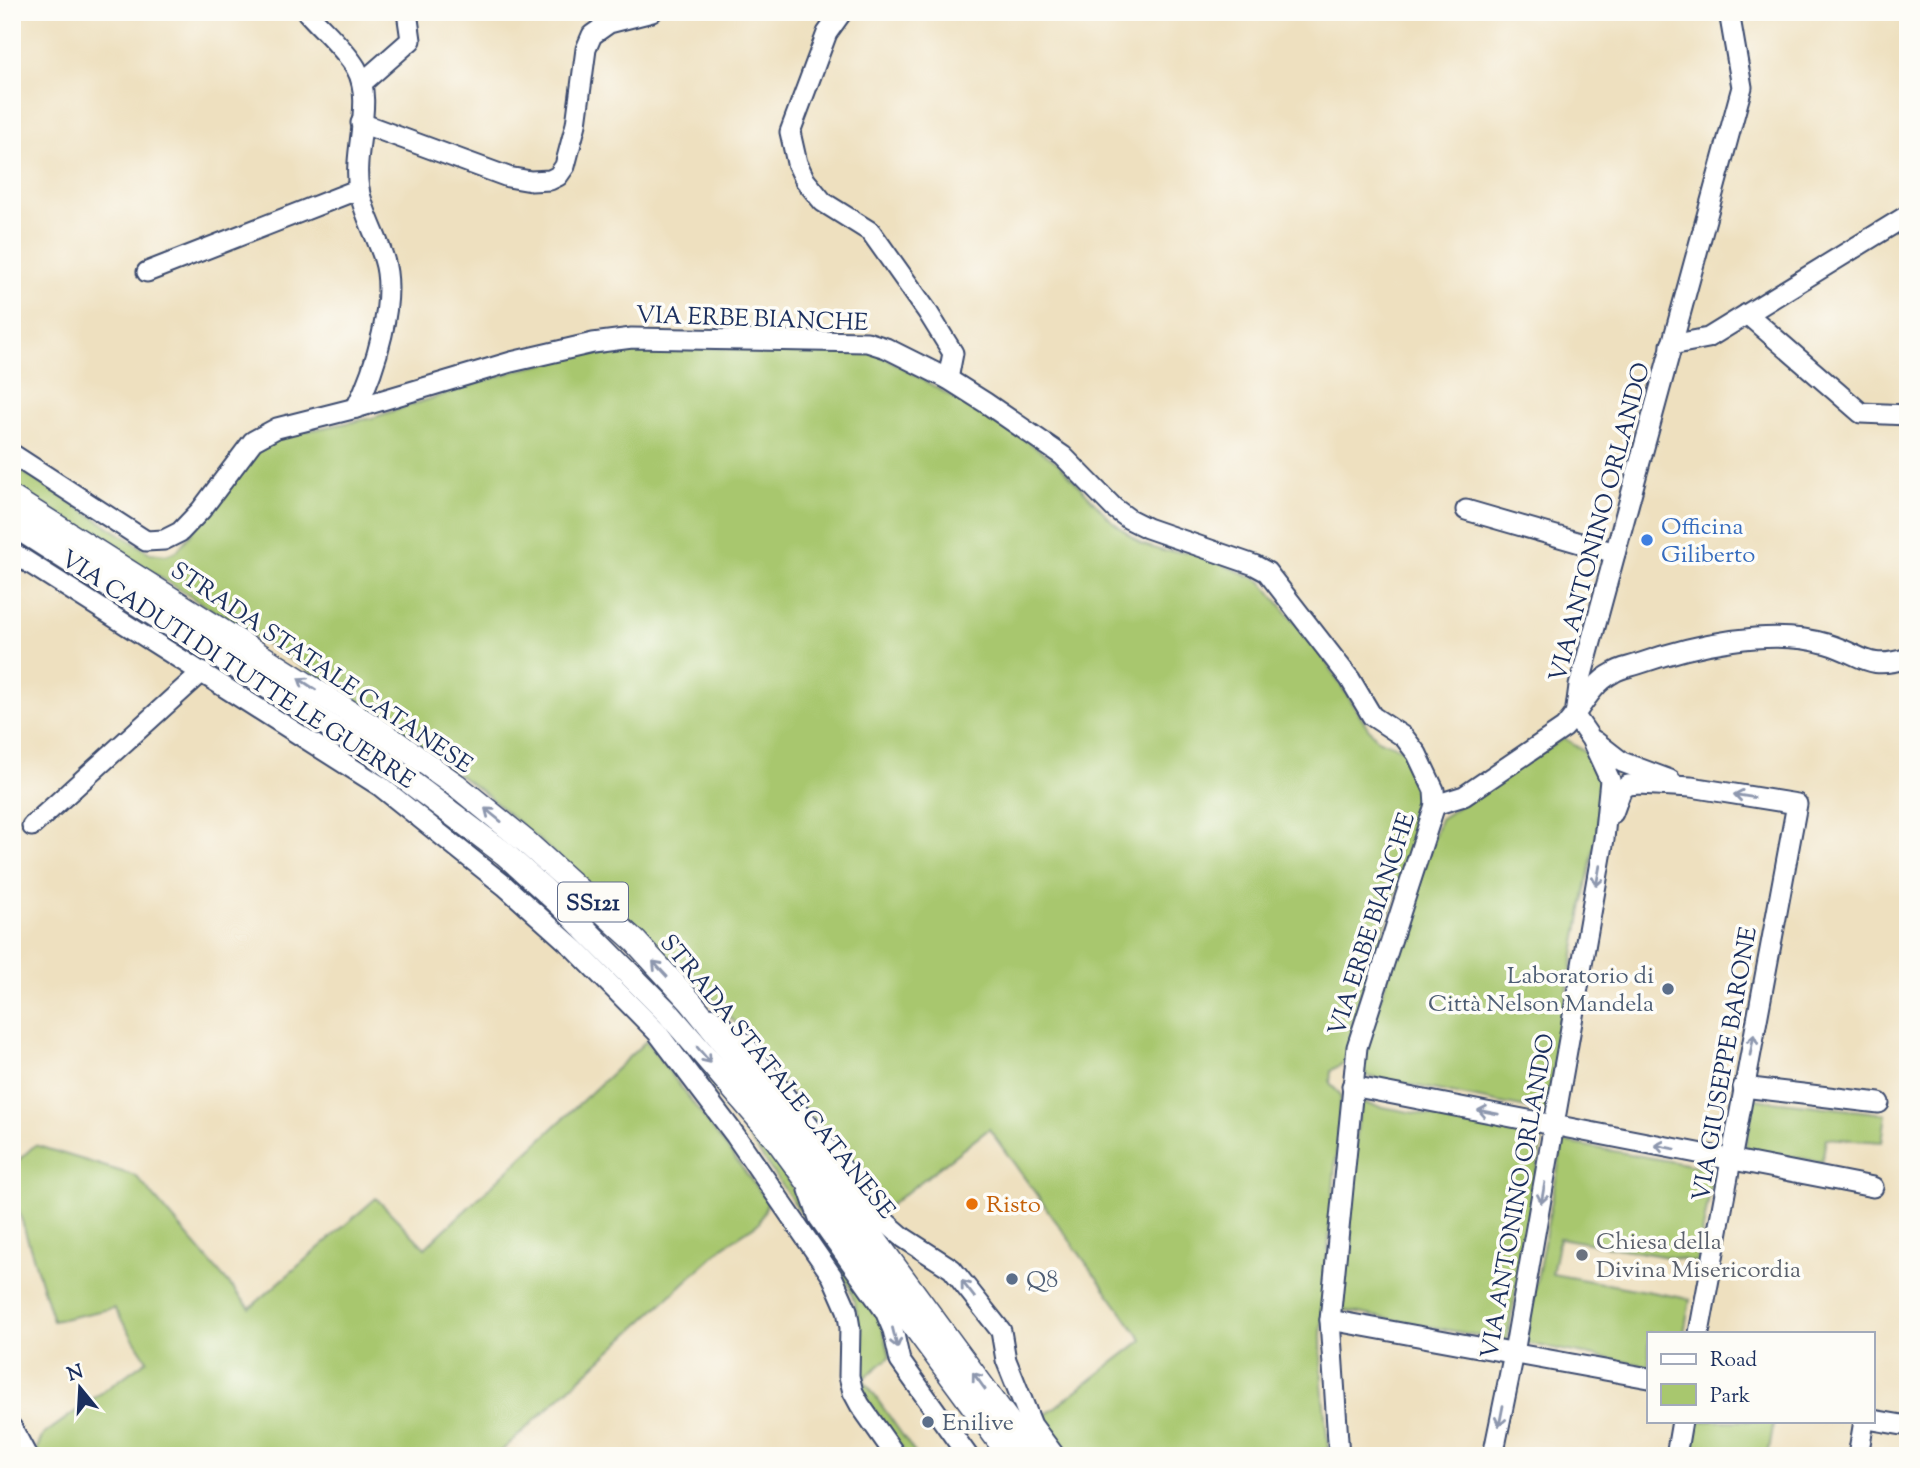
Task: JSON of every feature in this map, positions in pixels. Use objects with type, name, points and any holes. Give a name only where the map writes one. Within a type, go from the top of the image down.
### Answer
[{"type":"main road","name":"STRADA STATALE CATANESE","points":[[12,498],[386,735],[456,785],[525,841],[635,941],[691,1002],[800,1138],[1034,1456]]},
{"type":"main road","name":"STRADA STATALE CATANESE","points":[[12,524],[372,753],[505,854],[588,931],[669,1014],[777,1140],[1010,1456]]},
{"type":"street","points":[[307,12],[356,68],[362,83],[364,103],[358,151],[359,189],[385,262],[389,292],[386,315],[367,386],[356,408]]},
{"type":"street","points":[[362,83],[411,40],[407,12]]},
{"type":"street","points":[[361,123],[508,177],[531,181],[550,180],[558,176],[565,166],[576,124],[586,50],[592,35],[609,23],[652,12]]},
{"type":"street","points":[[842,12],[827,33],[802,97],[790,132],[791,144],[805,180],[823,202],[870,232],[927,311],[953,354],[948,379]]},
{"type":"street","name":"VIA ANTONINO ORLANDO","points":[[1493,1456],[1555,1125],[1603,844],[1609,780],[1591,739],[1575,716],[1579,686],[1742,87],[1729,12]]},
{"type":"street","points":[[147,272],[359,189]]},
{"type":"street","points":[[1671,345],[1708,338],[1908,215]]},
{"type":"street","points":[[1748,314],[1861,413],[1908,415]]},
{"type":"street","name":"VIA ERBE BIANCHE","points":[[12,454],[146,541],[164,540],[180,532],[201,510],[253,441],[277,428],[356,408],[511,362],[593,342],[632,338],[867,342],[887,348],[948,379],[1063,456],[1114,508],[1129,519],[1267,572],[1350,680],[1372,716],[1404,737],[1417,754],[1434,790],[1434,805],[1357,1047],[1330,1320],[1339,1456]]},
{"type":"street","points":[[1466,510],[1615,553]]},
{"type":"street","name":"VIA CADUTI DI TUTTE LE GUERRE","points":[[12,555],[15,554],[380,786],[505,886],[575,949],[657,1032],[735,1135],[832,1276],[847,1310],[850,1328],[849,1376],[853,1392],[896,1456]]},
{"type":"street","points":[[1434,805],[1464,796],[1564,728],[1591,692],[1612,673],[1659,657],[1717,643],[1773,637],[1826,643],[1870,662],[1883,664],[1908,658]]},
{"type":"street","points":[[32,826],[202,672]]},
{"type":"street","points":[[1591,739],[1622,762],[1691,787]]},
{"type":"street","points":[[1603,844],[1621,791],[1628,785],[1691,787]]},
{"type":"street","name":"VIA GIUSEPPE BARONE","points":[[1691,787],[1797,804],[1699,1332]]},
{"type":"street","points":[[691,1002],[742,1041],[883,1220],[904,1238],[952,1269],[1001,1331],[1006,1360],[1032,1424],[1055,1456]]},
{"type":"street","points":[[1352,1086],[1873,1187]]},
{"type":"street","points":[[1744,1087],[1879,1103]]},
{"type":"street","points":[[802,1173],[819,1218],[885,1311],[894,1330],[900,1361],[968,1456]]},
{"type":"street","points":[[1330,1320],[1647,1378]]},
{"type":"street","points":[[1874,1420],[1908,1426]]},
{"type":"street","points":[[1676,1456],[1682,1422]]},
{"type":"street","points":[[1858,1456],[1864,1422]]},
{"type":"street","points":[[12,1428],[27,1456]]},
{"type":"green space","points":[[632,346],[872,352],[888,359],[959,401],[981,409],[1058,463],[1111,520],[1141,544],[1163,551],[1194,552],[1261,581],[1323,657],[1377,739],[1405,750],[1416,768],[1424,794],[1422,814],[1359,1004],[1346,1062],[1331,1070],[1330,1084],[1341,1095],[1321,1335],[1322,1385],[1329,1456],[1061,1456],[1036,1422],[1142,1340],[989,1129],[885,1209],[748,1036],[711,997],[594,888],[483,792],[342,692],[12,484],[12,465],[150,553],[166,555],[177,551],[258,450],[281,436],[372,418],[515,371],[596,351]]},
{"type":"green space","points":[[1564,738],[1592,760],[1599,781],[1600,807],[1546,1112],[1361,1075],[1369,1032],[1440,819]]},
{"type":"green space","points":[[646,1041],[768,1202],[759,1223],[723,1247],[496,1456],[37,1456],[36,1450],[43,1435],[147,1360],[114,1308],[53,1321],[16,1202],[12,1202],[12,1166],[35,1145],[136,1176],[250,1308],[376,1198],[425,1248]]},
{"type":"green space","points":[[702,1071],[776,1161],[813,1223],[880,1317],[890,1357],[863,1379],[917,1456],[907,1456],[859,1384],[857,1312],[849,1286]]},
{"type":"green space","points":[[1754,1099],[1886,1114],[1882,1142],[1826,1138],[1822,1162],[1745,1149]]},
{"type":"green space","points":[[1360,1103],[1543,1136],[1507,1341],[1342,1310],[1339,1306]]},
{"type":"green space","points":[[1563,1142],[1714,1169],[1697,1262],[1559,1238],[1552,1274],[1690,1299],[1684,1332],[1647,1332],[1647,1366],[1525,1343]]},
{"type":"green space","points":[[1694,1422],[1774,1422],[1768,1456],[1710,1456],[1689,1452]]},
{"type":"place","name":"Officina Giliberto","points":[[1647,540]]},
{"type":"place","name":"Laboratorio di Città Nelson Mandela","points":[[1668,989]]},
{"type":"place","name":"Risto","points":[[972,1204]]},
{"type":"place","name":"Chiesa della Divina Misericordia","points":[[1582,1255]]},
{"type":"place","name":"Q8","points":[[1012,1279]]},
{"type":"place","name":"Enilive","points":[[928,1422]]}]
